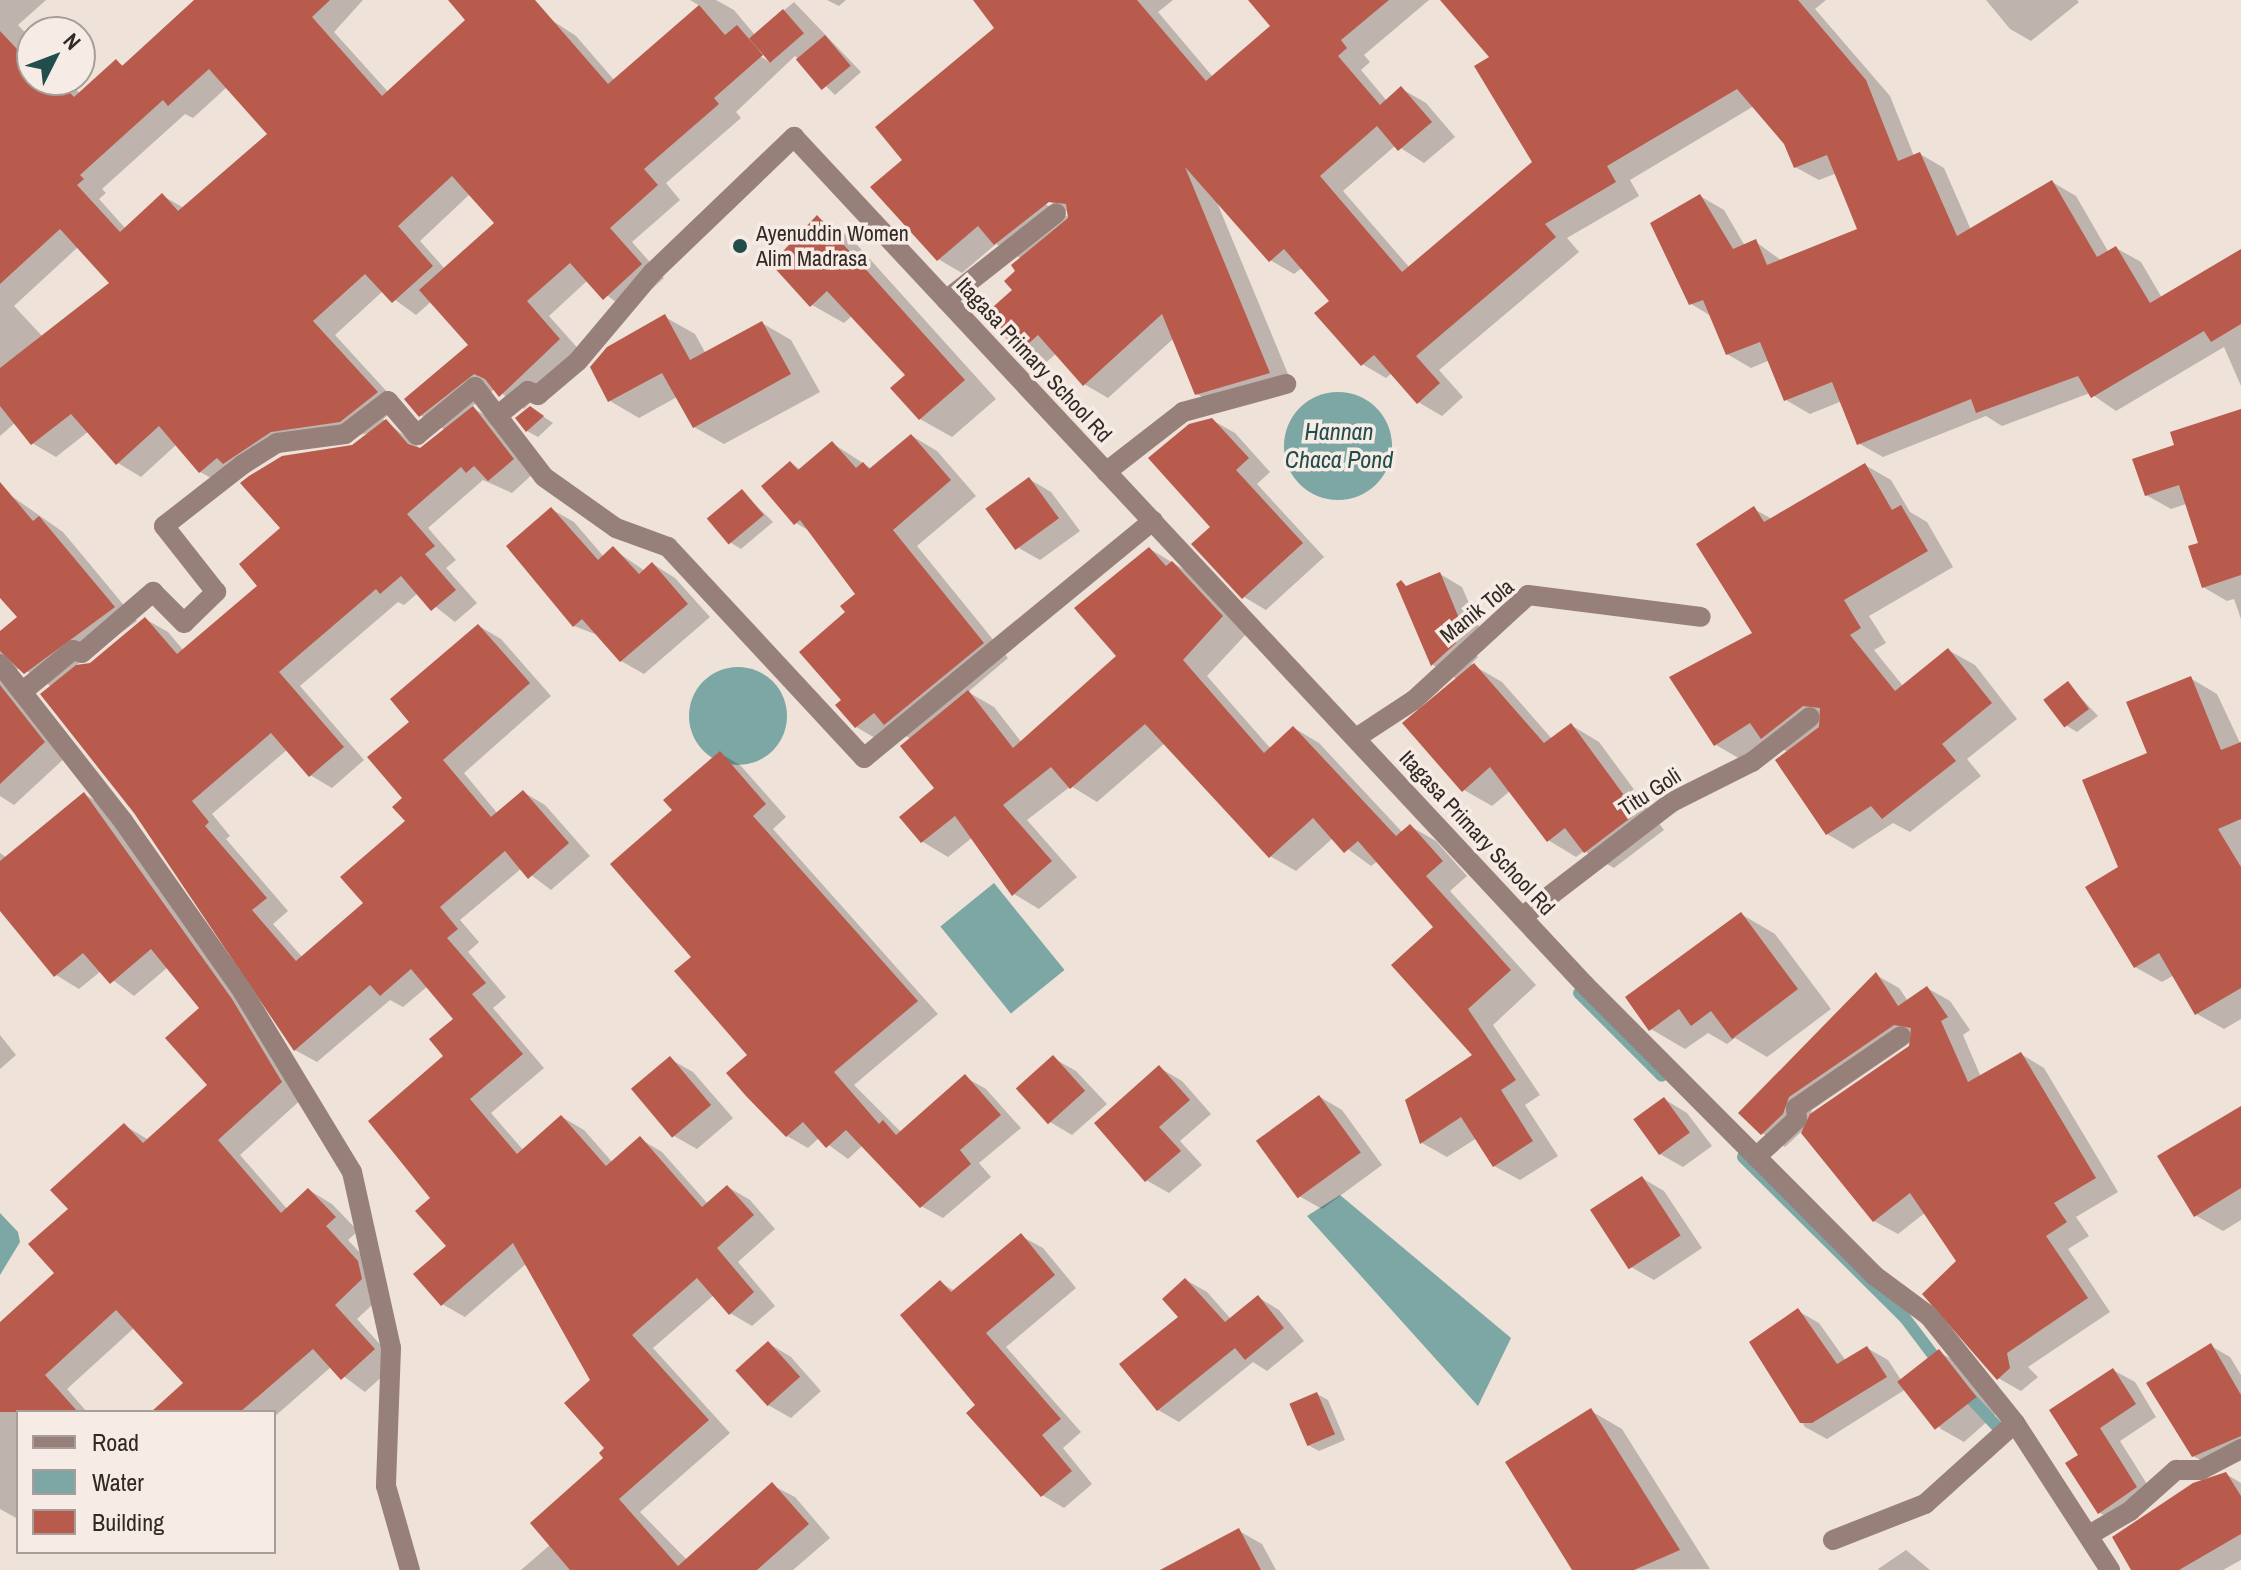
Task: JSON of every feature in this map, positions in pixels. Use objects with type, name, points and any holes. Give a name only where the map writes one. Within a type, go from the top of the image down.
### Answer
[{"type":"street","name":"Itagasa Primary School Rd","points":[[497,416],[528,391],[538,395],[578,361],[652,273],[794,137],[1522,917],[1875,1276],[1929,1316],[2015,1423],[2110,1570]]},
{"type":"street","points":[[946,300],[1056,213]]},
{"type":"street","points":[[1106,472],[1183,412],[1245,391],[1286,384]]},
{"type":"street","points":[[22,692],[73,650],[82,653],[153,592],[184,623],[216,592],[164,526],[277,443],[345,434],[388,401],[417,435],[475,387],[544,477],[616,528],[668,547],[864,758],[1153,521]]},
{"type":"street","name":"Manik Tola","points":[[1356,738],[1414,700],[1528,595],[1701,617]]},
{"type":"street","points":[[0,664],[123,821],[243,992],[352,1172],[391,1348],[386,1486],[410,1570]]},
{"type":"street","name":"Titu Goli","points":[[1522,917],[1672,802],[1752,762],[1810,717]]},
{"type":"street","points":[[1756,1157],[1797,1119],[1796,1108],[1901,1036]]},
{"type":"street","points":[[1833,1540],[1925,1504],[2015,1423]]},
{"type":"street","points":[[2089,1535],[2130,1511],[2176,1470],[2201,1470],[2241,1449]]},
{"type":"water","name":"Hannan Chaca Pond","points":[[1338,392],[1359,396],[1376,408],[1388,425],[1392,446],[1388,467],[1376,484],[1359,496],[1338,500],[1317,496],[1300,484],[1288,467],[1284,446],[1288,425],[1300,408],[1317,396]]},
{"type":"water","points":[[738,667],[757,670],[773,681],[784,697],[787,716],[784,735],[773,751],[757,762],[738,765],[719,762],[703,751],[692,735],[689,716],[692,697],[703,681],[719,670]]},
{"type":"water","points":[[994,883],[1064,970],[1011,1013],[940,926]]},
{"type":"water","points":[[1340,1195],[1511,1338],[1478,1406],[1307,1216]]},
{"type":"water","points":[[0,1213],[18,1232],[20,1242],[0,1275]]},
{"type":"building","points":[[194,0],[330,0],[312,17],[382,96],[465,20],[448,0],[535,0],[608,84],[699,5],[725,35],[737,25],[763,55],[714,98],[719,104],[644,169],[658,185],[610,228],[642,264],[603,300],[570,263],[527,301],[560,339],[499,397],[485,379],[474,374],[419,417],[404,399],[468,345],[419,290],[494,223],[452,176],[398,226],[433,266],[392,303],[365,274],[313,321],[378,392],[340,422],[271,432],[223,464],[217,458],[199,473],[159,426],[116,465],[71,414],[31,445],[0,406],[0,368],[109,283],[60,229],[0,284],[0,31],[16,48],[16,96],[96,96],[96,77],[116,59],[122,66]],"holes":[[[209,69],[267,134],[178,211],[162,193],[120,232],[77,185],[84,179],[80,175],[163,100],[168,106]]]},
{"type":"building","points":[[973,0],[1137,0],[1206,81],[1270,26],[1248,0],[1389,0],[1341,40],[1347,48],[1338,56],[1380,105],[1401,86],[1432,122],[1398,151],[1377,126],[1320,176],[1402,272],[1532,162],[1474,66],[1489,57],[1440,0],[1798,0],[1866,80],[1898,161],[1920,152],[1957,236],[2052,180],[2097,257],[2116,246],[2150,303],[2241,249],[2241,324],[2211,342],[2204,331],[2091,398],[2078,376],[1976,413],[1971,399],[1857,445],[1832,382],[1784,401],[1760,342],[1726,355],[1703,300],[1689,305],[1650,223],[1700,194],[1733,249],[1756,239],[1767,265],[1857,229],[1827,155],[1794,168],[1784,144],[1737,89],[1607,166],[1616,182],[1545,224],[1556,237],[1416,356],[1440,383],[1417,404],[1374,355],[1361,366],[1314,313],[1329,301],[1284,249],[1269,262],[1185,167],[1270,373],[1195,395],[1162,314],[1083,386],[1038,335],[1019,352],[985,314],[1012,290],[1004,281],[1015,271],[1011,265],[1068,218],[1066,204],[1049,202],[994,245],[978,226],[937,261],[870,187],[902,160],[875,127],[994,28]]},
{"type":"building","points":[[783,9],[804,33],[770,63],[749,39]]},
{"type":"building","points":[[825,35],[851,66],[822,90],[796,59]]},
{"type":"building","points":[[817,215],[965,380],[919,420],[890,388],[905,375],[827,291],[810,307],[771,264]]},
{"type":"building","points":[[665,314],[690,360],[762,321],[791,374],[693,428],[662,373],[608,402],[590,367],[607,347]]},
{"type":"building","points":[[473,406],[514,459],[488,481],[474,466],[466,473],[461,467],[407,514],[435,546],[425,554],[456,590],[431,611],[401,576],[380,594],[376,589],[279,672],[344,747],[309,777],[271,733],[192,801],[209,822],[205,826],[267,898],[252,910],[296,961],[363,903],[340,877],[405,821],[392,807],[402,798],[367,757],[409,722],[390,699],[478,624],[530,683],[443,760],[491,817],[523,790],[569,843],[528,879],[505,851],[440,907],[458,929],[447,938],[486,983],[472,994],[523,1054],[470,1099],[517,1154],[561,1115],[606,1166],[640,1136],[702,1207],[727,1185],[754,1215],[717,1248],[754,1292],[729,1315],[697,1278],[632,1335],[709,1420],[619,1499],[678,1566],[772,1482],[809,1524],[757,1570],[570,1570],[530,1523],[603,1458],[599,1453],[604,1448],[564,1403],[590,1380],[513,1243],[441,1306],[413,1274],[446,1246],[415,1211],[430,1198],[368,1121],[443,1056],[429,1039],[453,1019],[411,969],[380,996],[370,985],[294,1051],[134,813],[40,694],[76,665],[90,663],[145,617],[177,654],[257,586],[239,564],[280,528],[240,483],[249,476],[282,456],[352,445],[386,419],[408,444],[420,448]]},
{"type":"building","points":[[530,406],[544,416],[526,432],[515,418]]},
{"type":"building","points":[[2241,409],[2241,575],[2202,588],[2188,546],[2198,543],[2179,485],[2145,496],[2132,459],[2174,445],[2170,432]]},
{"type":"building","points":[[1212,418],[1249,458],[1236,470],[1303,543],[1242,599],[1191,544],[1210,527],[1148,458],[1189,424]]},
{"type":"building","points":[[911,434],[951,480],[893,530],[984,643],[884,725],[874,713],[855,728],[835,705],[841,700],[799,652],[845,612],[840,606],[855,594],[800,520],[794,525],[761,486],[790,461],[798,470],[832,441],[856,468],[863,462],[869,469]]},
{"type":"building","points":[[1865,463],[1892,510],[1901,505],[1928,551],[1844,600],[1861,628],[1850,635],[1895,691],[1948,648],[1992,703],[1942,744],[1956,761],[1882,819],[1871,806],[1826,835],[1775,760],[1819,727],[1820,708],[1803,706],[1761,739],[1750,723],[1714,746],[1669,677],[1752,633],[1696,544],[1754,506],[1764,522]]},
{"type":"building","points":[[1029,477],[1059,518],[1015,550],[985,509]]},
{"type":"building","points":[[0,482],[33,521],[39,516],[115,607],[24,674],[0,651],[0,631],[17,617],[0,598]]},
{"type":"building","points":[[742,489],[764,515],[729,545],[707,519]]},
{"type":"building","points":[[551,507],[598,560],[613,546],[639,574],[652,562],[688,604],[620,662],[582,619],[573,627],[506,546]]},
{"type":"building","points":[[1149,547],[1166,566],[1172,561],[1223,616],[1183,660],[1264,753],[1293,726],[1396,836],[1410,824],[1443,861],[1426,876],[1511,970],[1468,1009],[1516,1080],[1501,1090],[1533,1141],[1493,1167],[1461,1117],[1420,1144],[1405,1100],[1472,1055],[1391,965],[1433,927],[1358,841],[1344,853],[1313,818],[1269,858],[1145,724],[1070,789],[1051,767],[1003,805],[1052,861],[1012,896],[955,816],[921,843],[899,817],[934,788],[900,746],[968,690],[1013,748],[1116,656],[1074,608]]},
{"type":"building","points":[[1440,572],[1463,628],[1449,634],[1456,643],[1431,666],[1396,584],[1401,580],[1406,586]]},
{"type":"building","points":[[1474,663],[1544,743],[1571,723],[1637,813],[1584,853],[1565,828],[1547,842],[1490,767],[1462,792],[1402,723]]},
{"type":"building","points":[[2191,676],[2221,750],[2241,742],[2241,819],[2218,829],[2241,867],[2241,988],[2195,1015],[2159,953],[2134,968],[2085,887],[2118,867],[2082,780],[2147,753],[2126,702]]},
{"type":"building","points":[[2068,681],[2089,709],[2064,728],[2043,700]]},
{"type":"building","points":[[0,685],[45,742],[0,784]]},
{"type":"building","points":[[720,751],[766,804],[753,816],[918,1001],[834,1072],[879,1124],[883,1120],[896,1135],[965,1074],[1001,1115],[960,1150],[971,1164],[920,1208],[846,1130],[826,1148],[803,1122],[786,1137],[746,1096],[726,1073],[747,1055],[674,971],[691,957],[610,864],[672,810],[663,800]]},
{"type":"building","points":[[84,792],[232,999],[282,1082],[218,1140],[281,1213],[308,1188],[336,1217],[326,1226],[358,1261],[362,1279],[335,1305],[375,1349],[341,1380],[313,1349],[242,1410],[153,1410],[183,1383],[116,1310],[45,1375],[76,1410],[0,1412],[0,1322],[54,1273],[28,1244],[68,1209],[50,1190],[124,1123],[143,1143],[207,1085],[165,1038],[199,1008],[151,949],[110,984],[83,953],[54,977],[0,911],[0,861]]},
{"type":"building","points":[[1741,912],[1798,989],[1732,1039],[1711,1011],[1691,1026],[1679,1009],[1649,1031],[1625,997]]},
{"type":"building","points":[[1876,972],[1898,1006],[1927,986],[1948,1017],[1941,1021],[1968,1082],[2021,1052],[2096,1178],[2054,1203],[2067,1222],[2046,1236],[2088,1298],[2007,1353],[2010,1368],[1997,1380],[1922,1294],[1956,1261],[1910,1193],[1873,1222],[1801,1133],[1810,1114],[1909,1046],[1911,1028],[1894,1025],[1789,1097],[1783,1114],[1761,1135],[1738,1113]]},
{"type":"building","points":[[1053,1055],[1085,1091],[1048,1124],[1016,1088]]},
{"type":"building","points":[[670,1056],[711,1105],[672,1138],[631,1089]]},
{"type":"building","points":[[1159,1065],[1190,1100],[1159,1127],[1181,1151],[1145,1182],[1094,1123]]},
{"type":"building","points":[[1319,1095],[1361,1152],[1298,1198],[1256,1141]]},
{"type":"building","points":[[1664,1097],[1690,1133],[1659,1155],[1633,1119]]},
{"type":"building","points":[[2241,1106],[2241,1188],[2194,1217],[2157,1156]]},
{"type":"building","points":[[1642,1176],[1681,1236],[1629,1269],[1590,1210]]},
{"type":"building","points":[[1021,1233],[1055,1275],[986,1333],[1061,1419],[1042,1435],[1072,1471],[1041,1497],[966,1413],[975,1405],[900,1315],[940,1280],[951,1292]]},
{"type":"building","points":[[1185,1278],[1225,1322],[1258,1295],[1284,1328],[1245,1360],[1235,1348],[1157,1411],[1119,1364],[1178,1317],[1162,1299]]},
{"type":"building","points":[[1798,1308],[1837,1364],[1867,1346],[1887,1377],[1812,1423],[1800,1423],[1749,1342]]},
{"type":"building","points":[[768,1341],[800,1377],[767,1406],[735,1370]]},
{"type":"building","points":[[2211,1343],[2241,1395],[2241,1436],[2192,1457],[2146,1383]]},
{"type":"building","points":[[1939,1349],[1977,1397],[1935,1430],[1897,1382]]},
{"type":"building","points":[[2113,1368],[2136,1404],[2100,1428],[2137,1487],[2098,1514],[2065,1463],[2078,1455],[2049,1410]]},
{"type":"building","points":[[1317,1392],[1335,1434],[1307,1446],[1289,1404]]},
{"type":"building","points":[[1591,1408],[1680,1550],[1634,1570],[1572,1570],[1505,1462]]},
{"type":"building","points":[[2226,1472],[2241,1496],[2241,1534],[2179,1570],[2131,1570],[2112,1537],[2193,1483]]},
{"type":"building","points":[[1239,1528],[1261,1570],[1160,1570]]},
{"type":"waterway","points":[[1579,993],[1662,1076]]},
{"type":"waterway","points":[[1743,1157],[1905,1318],[1942,1367]]},
{"type":"waterway","points":[[1962,1389],[2003,1433]]},
{"type":"place","name":"Ayenuddin Women Alim Madrasa","points":[[740,246]]}]
